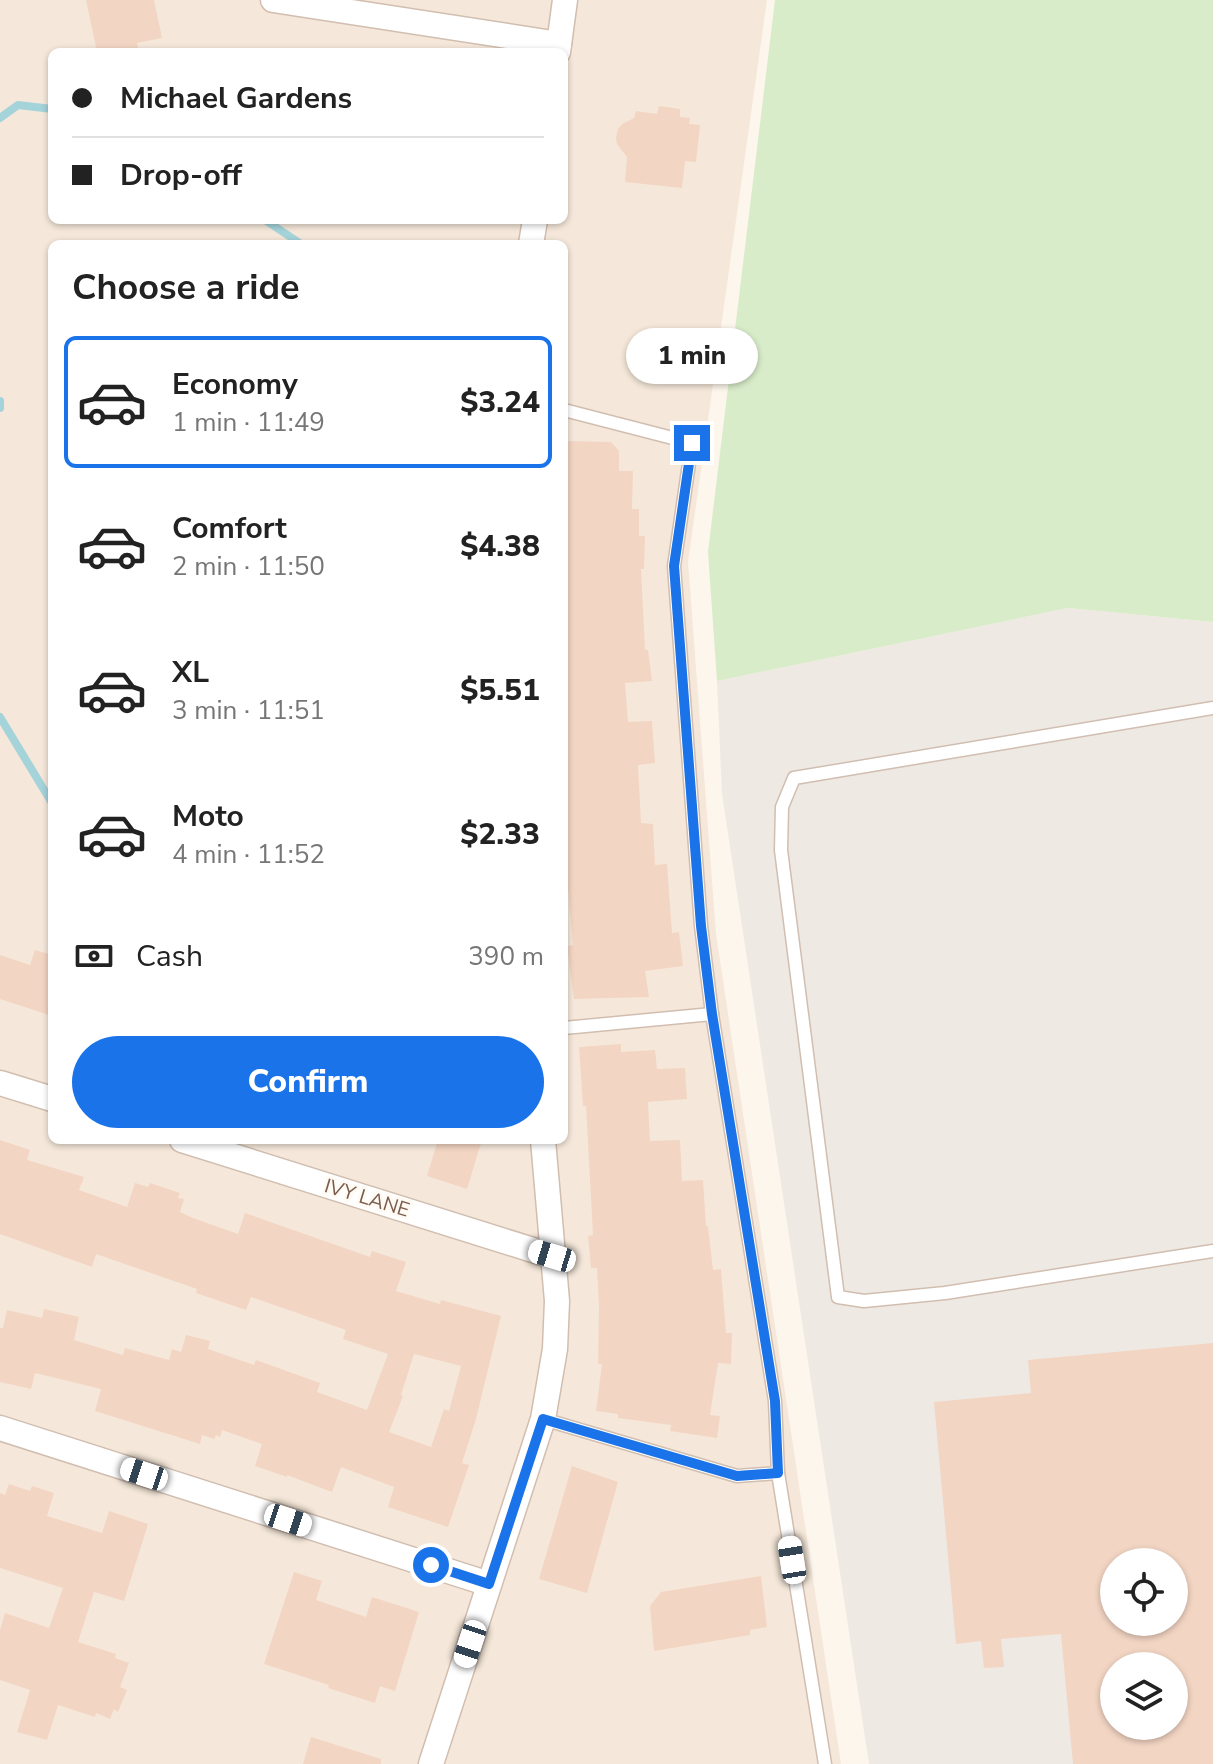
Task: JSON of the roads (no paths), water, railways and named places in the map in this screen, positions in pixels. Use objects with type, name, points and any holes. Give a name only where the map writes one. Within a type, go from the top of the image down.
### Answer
[{"type":"street","points":[[273,0],[559,48],[565,0]]},
{"type":"street","points":[[0,1083],[48,1098]]},
{"type":"street","name":"IVY LANE","points":[[195,1144],[552,1256]]},
{"type":"street","points":[[431,1764],[543,1419],[555,1349],[557,1301],[543,1144]]},
{"type":"street","points":[[0,1428],[489,1584]]},
{"type":"lane","points":[[568,411],[692,443],[674,566],[701,926],[712,1014],[775,1401],[778,1473],[825,1764]]},
{"type":"lane","points":[[1213,708],[794,778],[782,807],[781,850],[838,1297],[864,1301],[945,1293],[1213,1251]]},
{"type":"lane","points":[[568,1028],[712,1014]]},
{"type":"lane","points":[[543,1419],[737,1476],[778,1473]]},
{"type":"waterway","points":[[0,118],[18,105],[48,109]]},
{"type":"waterway","points":[[271,224],[295,240]]},
{"type":"waterway","points":[[0,401],[0,408]]},
{"type":"waterway","points":[[0,717],[48,796]]}]
